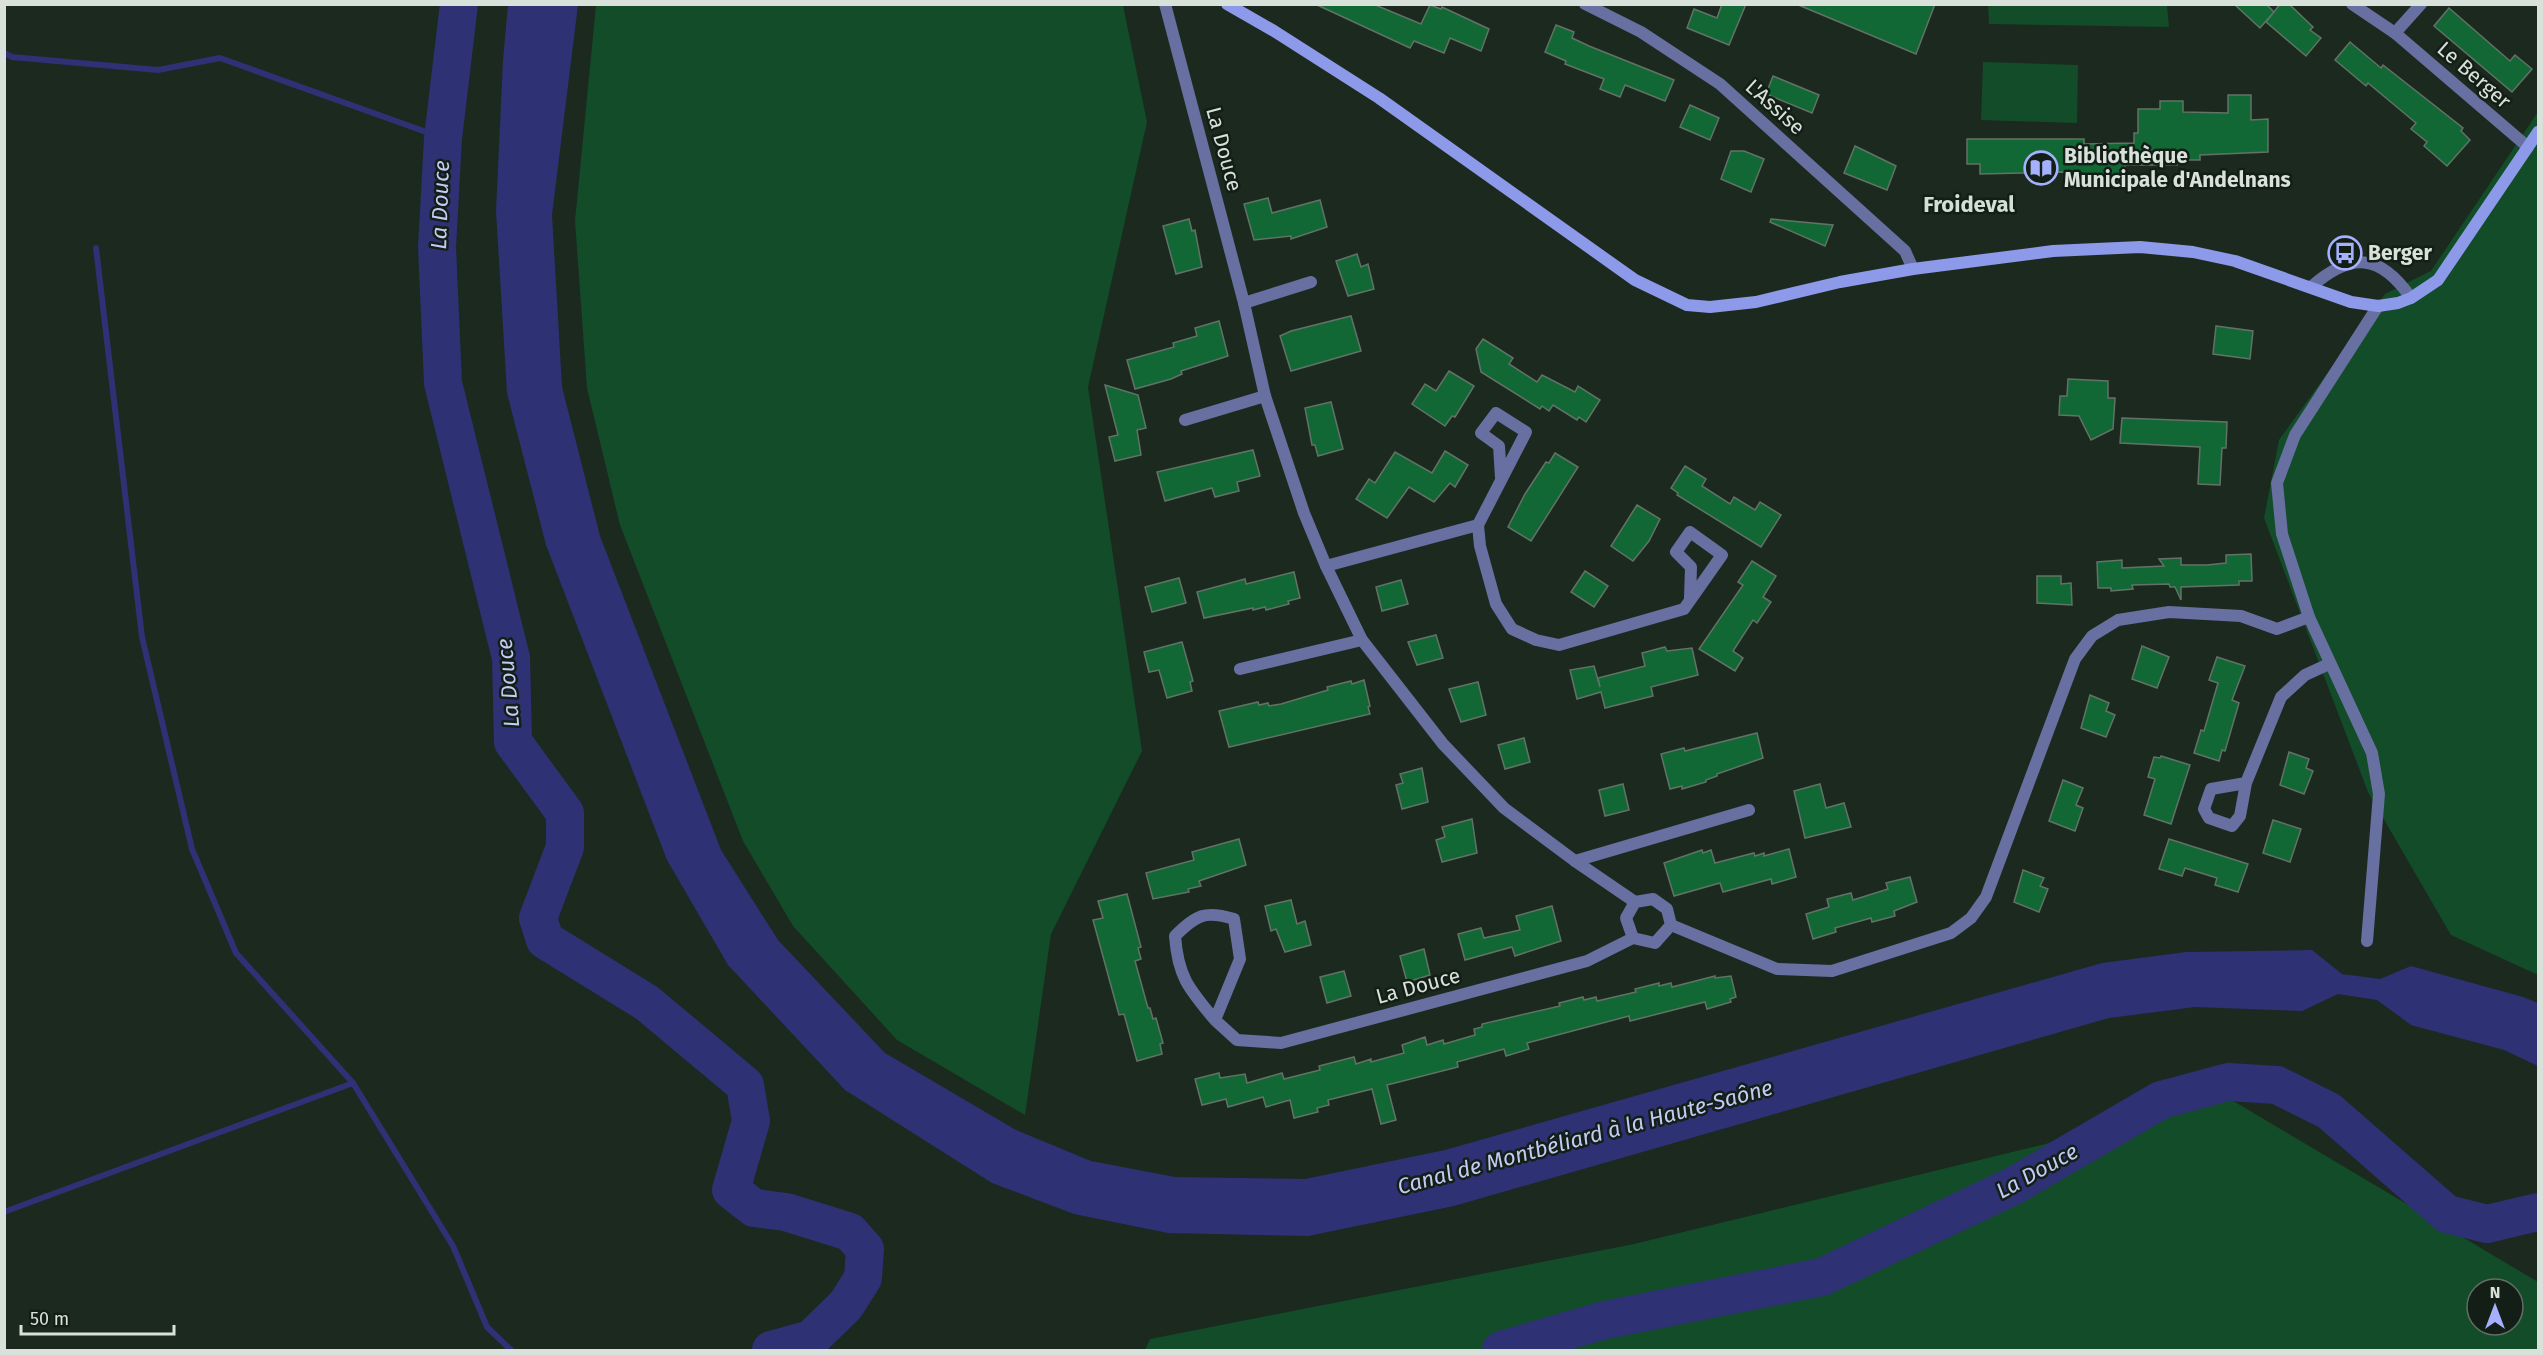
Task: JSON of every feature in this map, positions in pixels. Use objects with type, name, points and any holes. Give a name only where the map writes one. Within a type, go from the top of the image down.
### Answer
[{"type":"street","name":"La Douce","points":[[1166,4],[1244,303],[1265,396],[1304,513],[1326,566],[1362,639],[1443,744],[1504,808],[1635,902]]},
{"type":"street","points":[[1227,4],[1379,98],[1635,280],[1687,305],[1710,307],[1756,302],[1840,282],[1912,269],[2053,251],[2140,247],[2193,252],[2235,261],[2351,302],[2378,306],[2411,298],[2438,280],[2538,132]]},
{"type":"street","name":"L'Assise","points":[[1585,4],[1641,32],[1720,84],[1905,251],[1912,269]]},
{"type":"street","name":"Le Berger","points":[[2352,4],[2395,33],[2528,147]]},
{"type":"street","points":[[2395,33],[2421,4]]},
{"type":"street","points":[[2311,287],[2325,275],[2351,261],[2378,265],[2398,279],[2411,298]]},
{"type":"street","points":[[1244,303],[1311,282]]},
{"type":"street","points":[[2367,941],[2379,794],[2372,753],[2309,617],[2282,534],[2277,483],[2295,435],[2378,306]]},
{"type":"street","points":[[1185,420],[1265,396]]},
{"type":"street","points":[[1501,478],[1500,446],[1482,433],[1497,413],[1526,432],[1478,525],[1480,546],[1496,604],[1512,629],[1536,640],[1559,645],[1684,609],[1722,555],[1690,532],[1676,552],[1691,567],[1690,598]]},
{"type":"street","points":[[1326,566],[1478,525]]},
{"type":"street","points":[[1671,925],[1778,969],[1832,971],[1951,933],[1971,918],[1986,897],[2075,659],[2092,636],[2118,620],[2169,612],[2241,616],[2277,629],[2309,617]]},
{"type":"street","points":[[1240,669],[1362,639]]},
{"type":"street","points":[[2246,783],[2281,697],[2304,675],[2329,664]]},
{"type":"street","points":[[1575,861],[1749,810]]},
{"type":"street","points":[[1653,899],[1667,909],[1671,925],[1655,943],[1633,938],[1626,918],[1635,902],[1653,899]]},
{"type":"street","name":"La Douce","points":[[1215,1020],[1240,959],[1234,919],[1214,913],[1191,920],[1175,936],[1177,958],[1187,987],[1215,1020],[1237,1040],[1281,1043],[1587,961],[1633,938]]},
{"type":"green space","points":[[596,5],[1123,5],[1147,122],[1088,387],[1142,751],[1051,934],[1025,1115],[897,1040],[793,926],[743,841],[620,525],[587,388],[575,221]]},
{"type":"green space","points":[[1988,5],[2167,5],[2169,27],[1989,24]]},
{"type":"green space","points":[[1983,62],[2078,65],[2077,123],[1981,120]]},
{"type":"green space","points":[[2538,112],[2538,975],[2451,935],[2368,792],[2264,518],[2279,440],[2385,294],[2431,271]]},
{"type":"green space","points":[[2230,1099],[2538,1282],[2538,1350],[1145,1350],[1150,1339],[1634,1244]]},
{"type":"water","name":"Canal de Montbéliard à la Haute-Saône","points":[[508,5],[578,5],[552,215],[562,387],[600,536],[721,850],[778,940],[885,1053],[1016,1130],[1091,1161],[1175,1177],[1305,1179],[1445,1150],[2102,963],[2186,952],[2312,950],[2342,974],[2380,979],[2411,966],[2523,997],[2538,1003],[2538,1066],[2504,1050],[2411,1025],[2377,1000],[2338,994],[2302,1011],[2195,1007],[2109,1018],[1454,1206],[1308,1236],[1168,1233],[1074,1214],[992,1183],[845,1090],[728,965],[667,860],[546,545],[507,393],[496,211]]},
{"type":"building","points":[[1315,4],[1373,4],[1421,24],[1430,5],[1441,9],[1442,7],[1489,29],[1481,51],[1450,38],[1444,53],[1414,41],[1410,48]]},
{"type":"building","points":[[1722,4],[1746,4],[1729,45],[1687,28],[1694,9],[1717,18]]},
{"type":"building","points":[[1796,4],[1935,4],[1916,54]]},
{"type":"building","points":[[2234,4],[2266,4],[2274,12],[2260,28]]},
{"type":"building","points":[[2280,4],[2289,4],[2313,27],[2310,30],[2321,38],[2306,56],[2266,22]]},
{"type":"building","points":[[2449,8],[2510,61],[2515,55],[2532,69],[2512,92],[2434,26]]},
{"type":"building","points":[[1556,25],[1574,32],[1572,38],[1589,46],[1674,80],[1665,101],[1625,85],[1620,97],[1600,89],[1604,79],[1565,64],[1566,61],[1545,52]]},
{"type":"building","points":[[2350,42],[2381,68],[2383,65],[2463,128],[2461,131],[2470,140],[2447,166],[2424,146],[2427,142],[2411,129],[2416,123],[2368,83],[2366,86],[2335,60]]},
{"type":"building","points":[[1773,76],[1819,95],[1812,113],[1766,94]]},
{"type":"building","points":[[2228,95],[2251,95],[2251,120],[2268,119],[2268,152],[2200,155],[2200,160],[2177,160],[2177,165],[2125,165],[2125,182],[2068,182],[2068,173],[2063,172],[1980,174],[1980,164],[1967,164],[1967,139],[2084,139],[2084,144],[2134,143],[2134,133],[2138,133],[2138,109],[2160,109],[2160,101],[2183,101],[2183,112],[2228,113]]},
{"type":"building","points":[[1690,105],[1719,118],[1710,140],[1680,127]]},
{"type":"building","points":[[1855,146],[1896,166],[1887,190],[1844,173]]},
{"type":"building","points":[[1731,151],[1744,151],[1764,159],[1751,192],[1721,179]]},
{"type":"building","points":[[1268,198],[1272,213],[1320,200],[1327,227],[1291,239],[1291,236],[1254,240],[1244,204]]},
{"type":"building","points":[[1189,219],[1192,231],[1195,230],[1202,267],[1176,274],[1163,226]]},
{"type":"building","points":[[1771,219],[1833,225],[1825,246],[1770,222]]},
{"type":"building","points":[[1357,254],[1361,267],[1368,264],[1374,289],[1348,296],[1336,261]]},
{"type":"building","points":[[1351,316],[1361,351],[1291,371],[1280,336],[1291,331]]},
{"type":"building","points":[[1219,321],[1228,356],[1181,371],[1182,374],[1171,379],[1135,389],[1127,360],[1174,347],[1173,343],[1197,336],[1195,328]]},
{"type":"building","points":[[2216,326],[2253,331],[2250,359],[2213,354]]},
{"type":"building","points":[[1483,339],[1513,358],[1509,364],[1537,382],[1542,375],[1575,392],[1578,386],[1600,400],[1586,422],[1579,417],[1577,420],[1553,405],[1549,411],[1542,406],[1540,409],[1481,372],[1476,349]]},
{"type":"building","points":[[1449,371],[1474,386],[1455,417],[1452,416],[1445,426],[1412,404],[1425,384],[1436,391]]},
{"type":"building","points":[[2068,379],[2108,381],[2108,398],[2115,398],[2113,429],[2091,440],[2079,416],[2059,415],[2060,396],[2067,396]]},
{"type":"building","points":[[1105,385],[1138,395],[1146,428],[1137,430],[1141,455],[1115,461],[1109,437],[1118,435]]},
{"type":"building","points":[[1331,402],[1343,449],[1318,456],[1315,445],[1312,445],[1305,408]]},
{"type":"building","points":[[2122,418],[2227,422],[2226,448],[2222,448],[2220,485],[2198,484],[2200,447],[2120,443]]},
{"type":"building","points":[[1253,450],[1260,476],[1237,482],[1239,491],[1215,497],[1212,488],[1165,501],[1157,472]]},
{"type":"building","points":[[1445,451],[1468,465],[1455,487],[1450,483],[1434,502],[1409,487],[1387,518],[1356,499],[1369,479],[1375,483],[1395,452],[1432,473]]},
{"type":"building","points":[[1555,453],[1578,467],[1531,541],[1508,527],[1525,494],[1546,462],[1549,463]]},
{"type":"building","points":[[1685,466],[1706,479],[1702,486],[1730,504],[1734,497],[1755,510],[1760,502],[1781,515],[1761,547],[1677,495],[1678,493],[1671,488]]},
{"type":"building","points":[[1637,505],[1660,519],[1649,541],[1633,561],[1611,546]]},
{"type":"building","points":[[2251,554],[2252,581],[2239,581],[2239,585],[2181,587],[2181,600],[2175,587],[2170,587],[2169,584],[2132,585],[2133,589],[2111,591],[2111,588],[2098,588],[2097,562],[2122,560],[2122,568],[2164,566],[2159,559],[2181,558],[2181,565],[2207,565],[2226,563],[2226,555]]},
{"type":"building","points":[[1752,561],[1776,576],[1763,597],[1771,602],[1757,623],[1753,620],[1733,651],[1743,658],[1735,671],[1699,649],[1743,585],[1738,582]]},
{"type":"building","points":[[1585,571],[1608,586],[1594,607],[1571,592]]},
{"type":"building","points":[[1294,572],[1300,598],[1288,601],[1289,604],[1266,610],[1265,607],[1253,610],[1253,608],[1204,618],[1197,592],[1245,579],[1246,584]]},
{"type":"building","points":[[2037,576],[2061,576],[2061,584],[2071,583],[2072,605],[2037,603]]},
{"type":"building","points":[[1179,578],[1186,603],[1152,612],[1145,587]]},
{"type":"building","points":[[1401,580],[1408,604],[1382,611],[1376,587]]},
{"type":"building","points":[[1436,635],[1443,658],[1417,665],[1408,642]]},
{"type":"building","points":[[1182,642],[1193,681],[1190,682],[1192,691],[1167,698],[1159,670],[1149,672],[1144,652]]},
{"type":"building","points":[[2142,646],[2169,657],[2157,688],[2132,679]]},
{"type":"building","points":[[1665,647],[1667,651],[1692,648],[1698,675],[1651,687],[1653,696],[1605,708],[1601,692],[1577,699],[1570,670],[1594,666],[1600,687],[1598,678],[1645,666],[1642,653]]},
{"type":"building","points":[[2217,657],[2245,666],[2232,700],[2239,703],[2225,751],[2222,750],[2219,761],[2194,753],[2201,730],[2204,731],[2218,683],[2209,680]]},
{"type":"building","points":[[1364,680],[1370,714],[1229,747],[1219,711],[1258,702],[1259,705],[1268,703],[1269,706],[1281,704],[1328,690],[1327,687]]},
{"type":"building","points":[[1478,682],[1486,715],[1461,722],[1449,689]]},
{"type":"building","points":[[2090,695],[2109,703],[2106,711],[2115,715],[2106,737],[2081,728]]},
{"type":"building","points":[[1757,733],[1763,758],[1717,774],[1706,782],[1682,789],[1682,786],[1670,789],[1661,754],[1684,748],[1685,751]]},
{"type":"building","points":[[1524,738],[1530,762],[1505,769],[1498,745]]},
{"type":"building","points":[[2289,752],[2309,759],[2306,768],[2313,771],[2304,794],[2280,785]]},
{"type":"building","points":[[2161,756],[2190,765],[2171,824],[2144,815],[2155,779],[2148,777],[2154,757],[2160,758]]},
{"type":"building","points":[[1422,768],[1428,802],[1402,809],[1396,785],[1403,783],[1400,774]]},
{"type":"building","points":[[2063,780],[2083,788],[2076,805],[2083,808],[2075,831],[2049,821]]},
{"type":"building","points":[[1623,784],[1629,810],[1605,816],[1599,790]]},
{"type":"building","points":[[1820,784],[1826,808],[1844,803],[1851,827],[1805,838],[1794,791]]},
{"type":"building","points":[[1472,819],[1477,853],[1442,862],[1436,840],[1445,837],[1442,827]]},
{"type":"building","points":[[2273,820],[2301,829],[2290,862],[2263,853]]},
{"type":"building","points":[[1239,839],[1246,865],[1199,881],[1201,886],[1188,889],[1189,892],[1153,899],[1146,873],[1194,860],[1192,852]]},
{"type":"building","points":[[2169,839],[2248,864],[2238,892],[2215,885],[2217,878],[2185,868],[2182,876],[2159,869]]},
{"type":"building","points":[[1789,849],[1796,877],[1772,884],[1771,879],[1723,892],[1720,883],[1674,896],[1664,863],[1702,850],[1703,853],[1711,850],[1715,863],[1754,853],[1755,856],[1764,853],[1764,856]]},
{"type":"building","points":[[2023,870],[2044,878],[2040,886],[2048,889],[2039,912],[2014,902]]},
{"type":"building","points":[[1910,877],[1917,902],[1894,911],[1895,916],[1872,922],[1871,918],[1835,928],[1836,932],[1813,939],[1806,914],[1829,907],[1827,899],[1851,893],[1853,900],[1888,889],[1886,883]]},
{"type":"building","points":[[1127,894],[1141,947],[1138,948],[1141,959],[1135,961],[1148,1008],[1150,1008],[1153,1019],[1156,1018],[1163,1043],[1160,1044],[1162,1054],[1137,1061],[1124,1014],[1119,1015],[1093,920],[1103,918],[1098,901]]},
{"type":"building","points":[[1291,900],[1297,924],[1305,921],[1311,945],[1285,952],[1276,929],[1271,931],[1265,906]]},
{"type":"building","points":[[1552,906],[1561,941],[1515,956],[1512,947],[1465,960],[1458,934],[1481,928],[1484,938],[1520,930],[1516,916]]},
{"type":"building","points":[[1424,949],[1430,975],[1407,982],[1400,956]]},
{"type":"building","points":[[1344,971],[1351,996],[1327,1003],[1320,977]]},
{"type":"building","points":[[1715,976],[1715,978],[1731,976],[1736,997],[1730,999],[1731,1002],[1707,1009],[1705,1002],[1630,1021],[1629,1016],[1527,1043],[1529,1049],[1506,1056],[1504,1049],[1457,1062],[1458,1067],[1387,1085],[1396,1120],[1381,1124],[1372,1089],[1328,1100],[1329,1105],[1317,1108],[1318,1112],[1294,1118],[1290,1100],[1266,1107],[1263,1097],[1228,1107],[1226,1099],[1202,1105],[1195,1079],[1219,1073],[1220,1078],[1245,1074],[1247,1083],[1282,1073],[1284,1079],[1320,1070],[1319,1066],[1354,1057],[1356,1064],[1371,1059],[1371,1062],[1404,1053],[1402,1045],[1425,1037],[1427,1045],[1443,1040],[1444,1044],[1475,1035],[1474,1029],[1482,1027],[1482,1024],[1560,1006],[1559,1003],[1583,997],[1584,1000],[1596,997],[1597,1001],[1636,992],[1635,989],[1659,983],[1659,986],[1671,983],[1672,987]]},
{"type":"waterway","name":"La Douce","points":[[459,4],[443,138],[437,247],[443,383],[511,658],[513,742],[565,813],[565,847],[538,918],[545,940],[647,1003],[745,1085],[751,1121],[731,1190],[754,1208],[786,1212],[850,1232],[865,1249],[863,1278],[846,1305],[811,1339],[771,1350]]},
{"type":"waterway","points":[[4,53],[12,57],[158,70],[220,58],[443,138]]},
{"type":"waterway","points":[[96,248],[142,637],[192,849],[236,953],[353,1083]]},
{"type":"waterway","name":"La Douce","points":[[1501,1350],[1605,1320],[1822,1277],[2015,1185],[2161,1100],[2228,1082],[2277,1085],[2329,1111],[2447,1214],[2487,1224],[2538,1212]]},
{"type":"waterway","points":[[4,1212],[353,1083],[453,1246],[487,1327],[511,1350]]},
{"type":"place","name":"Bibliothèque Municipale d'Andelnans","points":[[2041,168]]},
{"type":"place","name":"Berger","points":[[2345,253]]},
{"type":"district","name":"Froideval","points":[[1969,204]]}]
